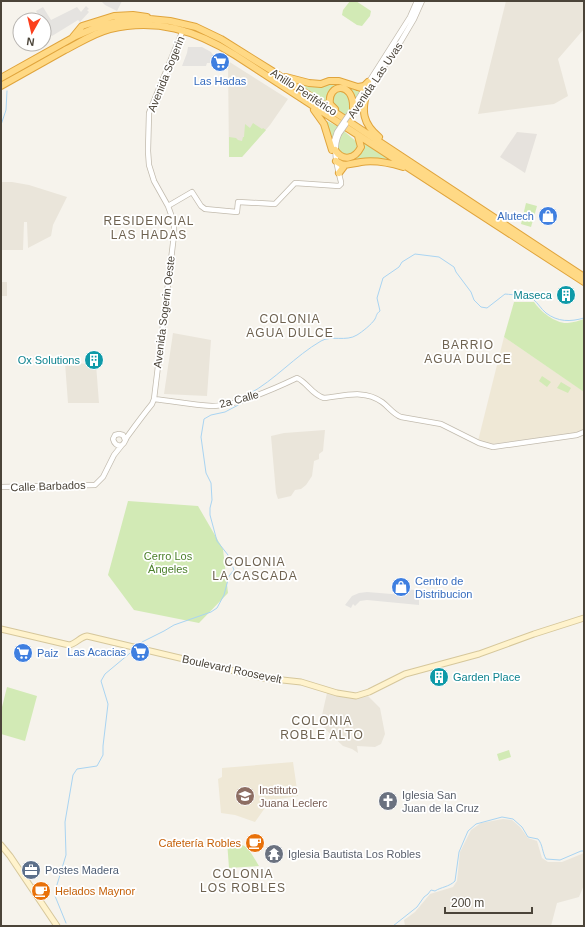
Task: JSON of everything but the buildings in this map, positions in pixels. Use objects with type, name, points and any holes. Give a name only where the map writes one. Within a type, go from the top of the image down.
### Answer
[{"type":"highway","name":"Anillo Periférico","points":[[1,78],[71,39],[82,26],[114,16],[133,14],[150,19],[186,24],[221,39],[277,74],[584,277]]},
{"type":"highway","name":"Anillo Periférico","points":[[1,86],[92,36],[109,29],[149,25],[183,30],[202,37],[228,50],[584,282]]},
{"type":"highway","points":[[277,74],[303,82],[320,84],[334,81],[363,90]]},
{"type":"highway","points":[[368,82],[364,86],[363,90],[366,123],[369,129],[403,158]]},
{"type":"highway","points":[[342,117],[330,104],[330,96],[333,91],[340,88],[348,91],[352,98],[352,112]]},
{"type":"highway","points":[[302,99],[317,112],[322,119],[334,150],[341,156],[346,158],[354,156],[361,147],[358,136]]},
{"type":"highway","points":[[336,161],[345,165],[361,162],[381,162],[394,164],[413,171]]},
{"type":"highway","points":[[339,173],[345,165]]},
{"type":"main road","name":"Boulevard Roosevelt","points":[[1,629],[69,645],[74,643],[82,636],[87,636],[264,678],[301,682],[337,693],[356,696],[369,692],[405,674],[496,649],[534,634],[584,618]]},
{"type":"main road","points":[[1,845],[57,926]]},
{"type":"street","name":"Avenida Las Uvas","points":[[368,82],[410,17],[417,1]]},
{"type":"street","name":"Avenida Las Uvas","points":[[168,206],[192,192],[201,206],[205,208],[236,212],[238,202],[275,204],[295,183],[340,186],[341,184],[333,142],[352,112],[363,90],[401,41],[414,19],[422,1]]},
{"type":"street","name":"Avenida Sogerin","points":[[149,165],[148,151],[150,113],[183,30]]},
{"type":"street","name":"Avenida Sogerin Oeste","points":[[123,440],[152,404],[154,398],[174,235],[174,224],[168,206],[154,181],[149,165]]},
{"type":"street","name":"2a Calle","points":[[154,398],[212,406],[225,404],[273,389],[297,378],[306,383],[311,390],[320,397],[341,396],[353,393],[368,396],[382,402],[397,416],[441,424],[479,443],[493,446],[577,435],[584,432]]},
{"type":"street","points":[[114,455],[113,439],[115,435],[119,434],[123,440]]},
{"type":"street","points":[[114,443],[119,446],[123,440]]},
{"type":"street","points":[[114,455],[123,440]]},
{"type":"street","name":"Calle Barbados","points":[[1,487],[95,485],[103,477],[114,455]]},
{"type":"shaded area","points":[[101,1],[122,1],[117,11],[105,5]]},
{"type":"shaded area","points":[[506,1],[584,1],[584,29],[558,59],[568,96],[554,104],[478,114]]},
{"type":"shaded area","points":[[86,6],[89,9],[87,10],[89,12],[80,22],[78,20],[52,36],[52,20],[77,7],[81,12]]},
{"type":"shaded area","points":[[43,7],[46,12],[37,12],[36,11]]},
{"type":"shaded area","points":[[188,47],[202,47],[211,52],[213,55],[213,63],[207,63],[206,66],[182,66]]},
{"type":"shaded area","points":[[228,61],[288,99],[270,125],[242,157],[229,157]]},
{"type":"shaded area","points":[[517,132],[537,134],[525,173],[500,157]]},
{"type":"shaded area","points":[[1,182],[29,185],[67,197],[53,225],[51,236],[28,248],[27,222],[24,222],[23,250],[1,250]]},
{"type":"shaded area","points":[[1,282],[7,282],[7,296],[1,296]]},
{"type":"shaded area","points":[[173,333],[211,340],[207,396],[164,394]]},
{"type":"shaded area","points":[[504,337],[583,391],[584,429],[576,433],[493,444],[478,441]]},
{"type":"shaded area","points":[[65,363],[96,364],[99,403],[68,403]]},
{"type":"shaded area","points":[[325,430],[323,451],[319,454],[319,459],[314,461],[312,476],[306,485],[301,489],[295,490],[291,496],[278,499],[276,493],[271,436],[284,433]]},
{"type":"shaded area","points":[[405,589],[415,590],[415,597],[419,599],[419,605],[367,600],[360,601],[355,606],[353,604],[351,608],[345,605],[352,596],[359,593],[367,592],[404,595]]},
{"type":"shaded area","points":[[327,693],[350,698],[368,696],[380,708],[385,734],[381,744],[375,747],[357,746],[358,753],[343,746],[320,724]]},
{"type":"shaded area","name":"Instituto Juana Leclerc","points":[[293,762],[298,796],[273,801],[267,805],[255,822],[235,815],[221,813],[218,779],[222,777],[222,768]]},
{"type":"shaded area","points":[[503,819],[512,820],[520,827],[528,838],[537,841],[542,858],[548,862],[562,862],[584,853],[584,885],[579,897],[557,903],[551,926],[405,926],[404,920],[415,912],[430,894],[453,887],[457,881],[460,852],[471,830],[481,823]]},
{"type":"green space","points":[[350,1],[356,1],[371,11],[370,16],[362,26],[357,25],[342,15],[343,10]]},
{"type":"green space","points":[[291,79],[303,82],[329,81],[364,89],[347,116],[303,87],[295,86]]},
{"type":"green space","points":[[327,121],[339,127],[358,143],[363,139],[376,151],[391,157],[394,164],[381,162],[345,165],[336,161],[323,122]]},
{"type":"green space","points":[[253,123],[266,130],[242,157],[229,157],[229,137],[242,141],[244,137],[245,124],[250,128]]},
{"type":"green space","points":[[526,203],[537,206],[531,227],[521,224]]},
{"type":"green space","points":[[514,302],[534,302],[549,317],[563,323],[584,319],[584,392],[504,337]]},
{"type":"green space","points":[[542,376],[551,382],[547,387],[539,381]]},
{"type":"green space","points":[[561,382],[571,388],[568,393],[557,388]]},
{"type":"green space","name":"Cerro Los Ángeles","points":[[128,501],[198,506],[223,549],[228,593],[199,623],[134,610],[108,575]]},
{"type":"green space","points":[[7,687],[37,696],[25,741],[1,734],[1,711]]},
{"type":"green space","points":[[509,750],[511,757],[499,761],[497,754]]},
{"type":"green space","points":[[227,841],[243,845],[247,848],[259,866],[229,868]]},
{"type":"waterway","points":[[1,125],[6,110],[7,91]]},
{"type":"waterway","points":[[249,394],[268,382],[302,354],[321,341],[325,339],[353,337],[367,328],[374,321],[380,311],[377,298],[383,278],[399,267],[402,262],[415,254],[439,257],[454,267],[471,292],[474,300],[481,307],[487,308],[505,294],[516,295],[533,299],[546,313],[560,320],[569,321],[584,318]]},
{"type":"waterway","points":[[138,646],[142,642],[174,625],[211,612],[217,608],[224,595],[229,576],[234,570],[228,555],[217,541],[210,515],[212,500],[211,483],[206,473],[201,437],[204,419],[211,415],[225,412],[244,402]]},
{"type":"waterway","points":[[66,923],[55,896],[66,855],[65,822],[73,775],[77,769],[97,766],[103,755],[108,704],[101,681],[105,674],[135,649]]},
{"type":"waterway","points":[[393,926],[417,907],[431,890],[435,891],[450,885],[455,881],[459,852],[468,831],[476,824],[502,817],[513,819],[522,827],[528,837],[538,839],[546,859],[560,860],[584,851]]},
{"type":"place","name":"Las Hadas","points":[[220,62]]},
{"type":"place","name":"Alutech","points":[[548,216]]},
{"type":"place","name":"Maseca","points":[[566,295]]},
{"type":"place","name":"Ox Solutions","points":[[94,360]]},
{"type":"place","name":"Centro de Distribucion","points":[[401,587]]},
{"type":"place","name":"Las Acacias","points":[[140,652]]},
{"type":"place","name":"Paiz","points":[[23,653]]},
{"type":"place","name":"Garden Place","points":[[439,677]]},
{"type":"place","name":"Instituto Juana Leclerc","points":[[245,796]]},
{"type":"place","name":"Iglesia San Juan de la Cruz","points":[[388,801]]},
{"type":"place","name":"Cafetería Robles","points":[[255,843]]},
{"type":"place","name":"Iglesia Bautista Los Robles","points":[[274,854]]},
{"type":"place","name":"Postes Madera","points":[[31,870]]},
{"type":"place","name":"Helados Maynor","points":[[41,891]]},
{"type":"district","name":"RESIDENCIAL LAS HADAS","points":[[149,228]]},
{"type":"district","name":"COLONIA AGUA DULCE","points":[[290,326]]},
{"type":"district","name":"BARRIO AGUA DULCE","points":[[468,352]]},
{"type":"district","name":"COLONIA LA CASCADA","points":[[255,569]]},
{"type":"district","name":"COLONIA ROBLE ALTO","points":[[322,728]]},
{"type":"district","name":"COLONIA LOS ROBLES","points":[[243,881]]}]
